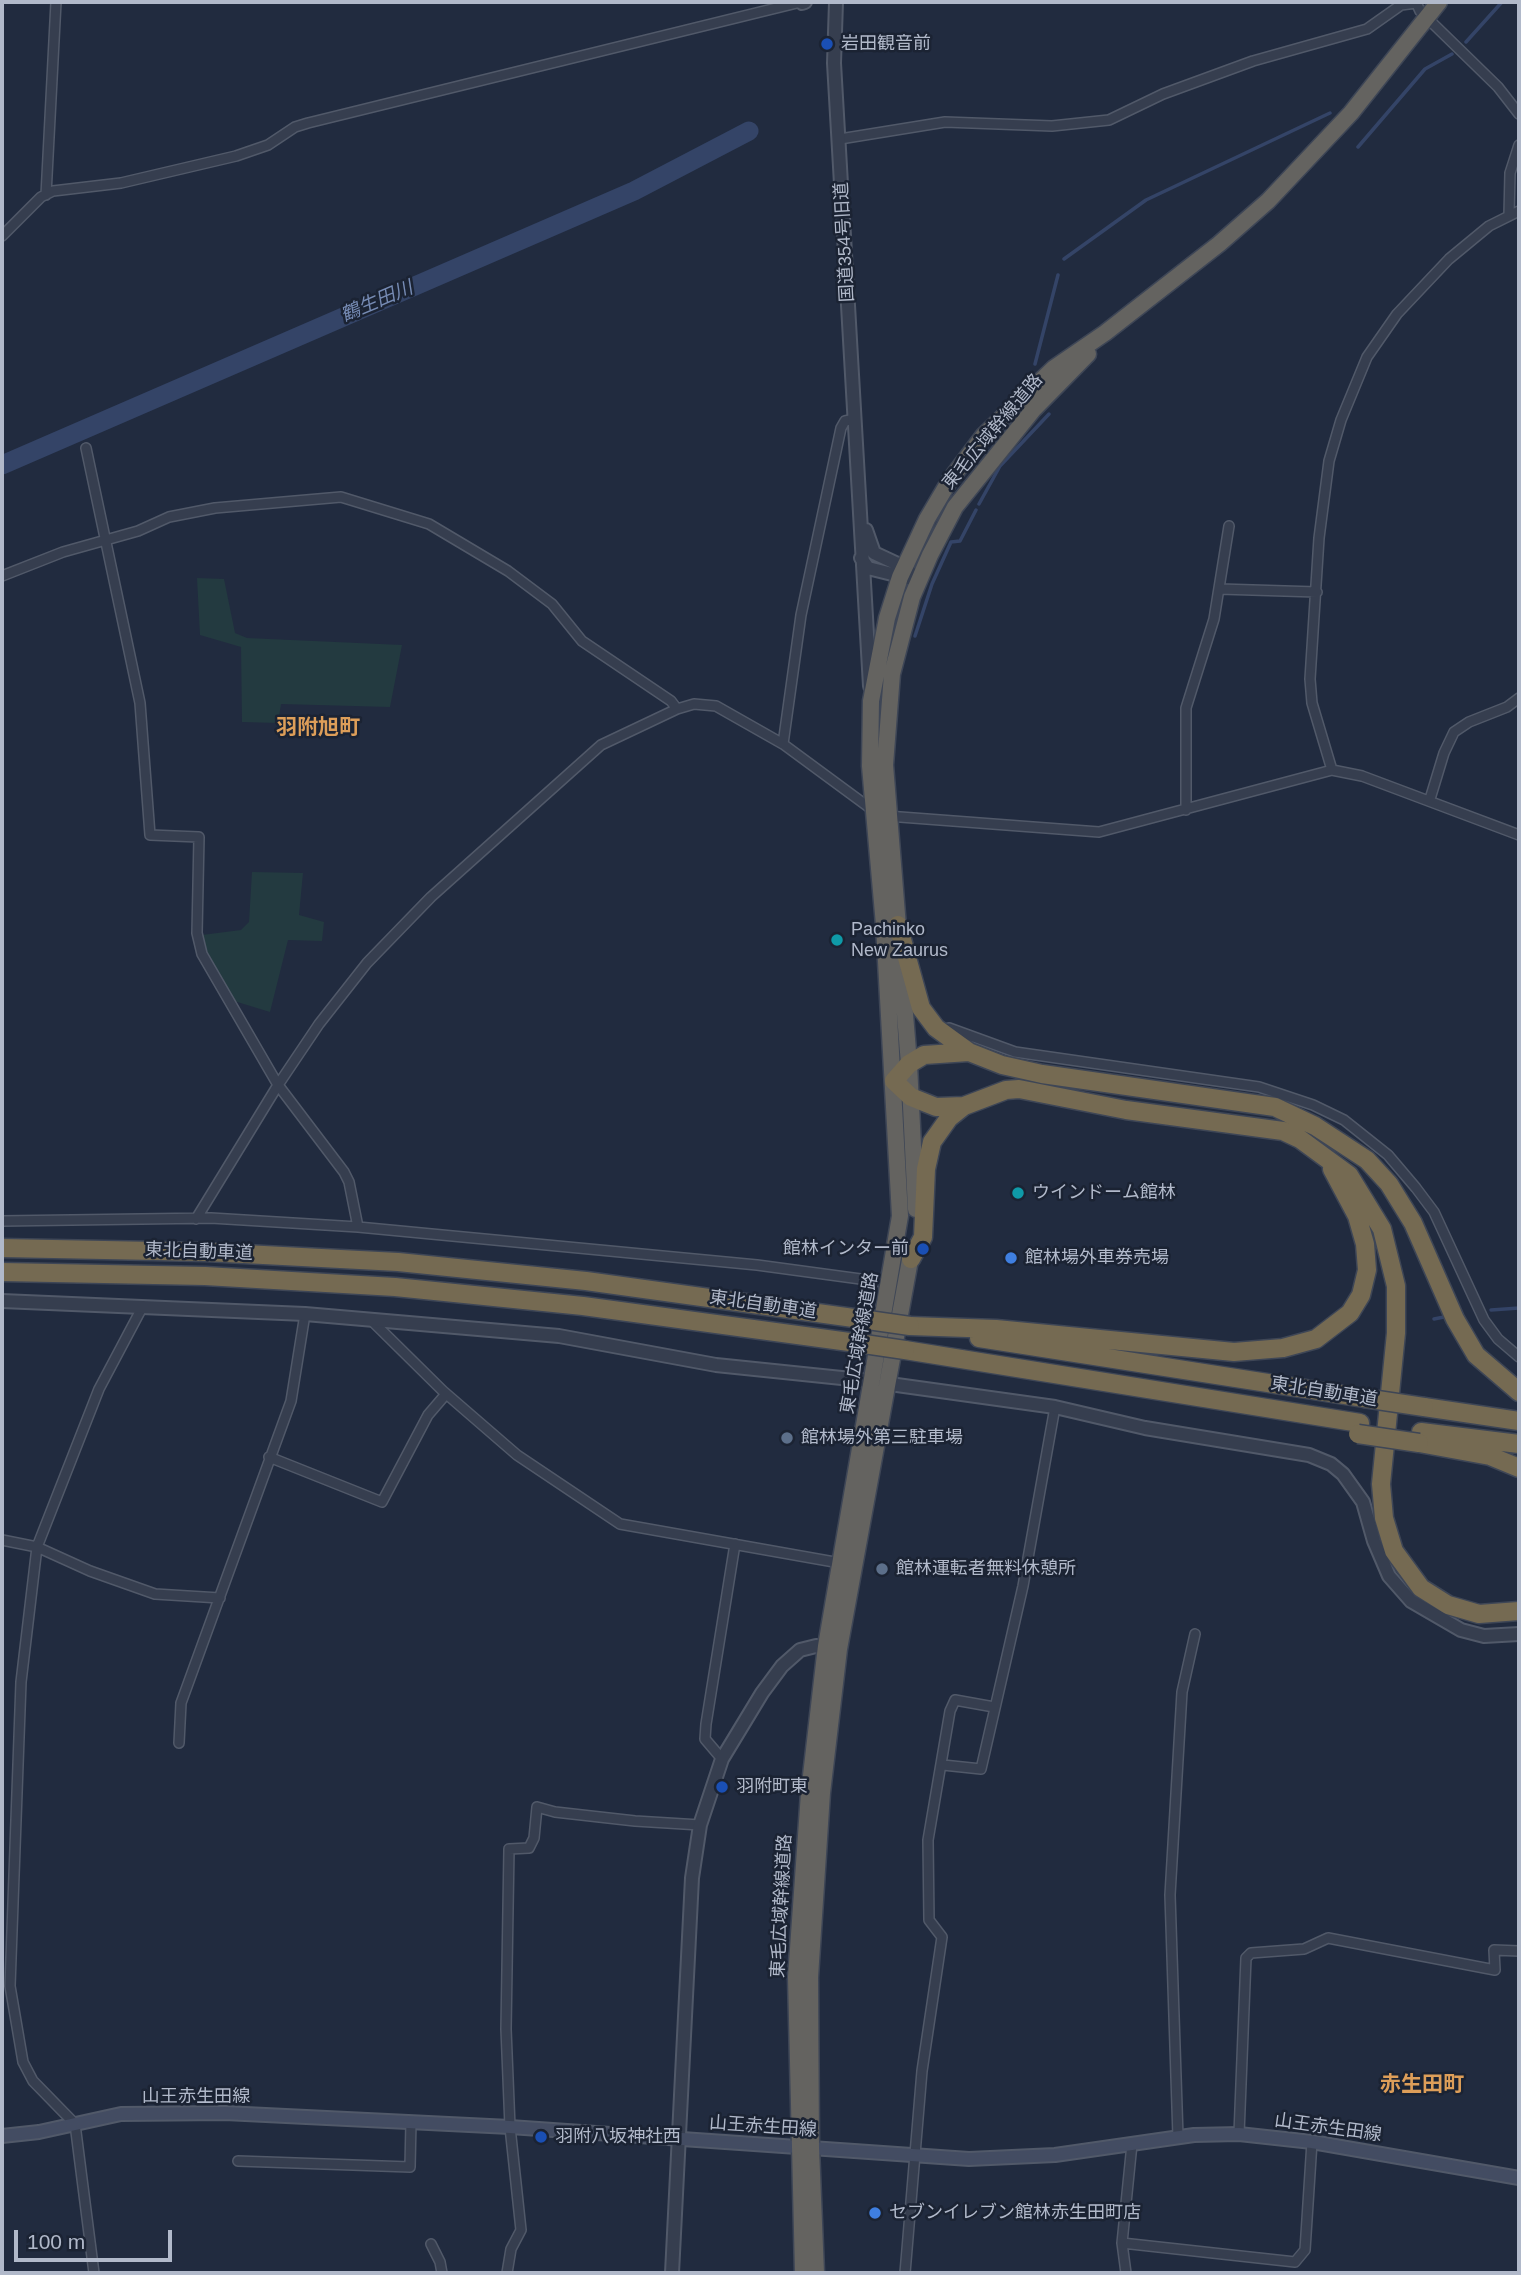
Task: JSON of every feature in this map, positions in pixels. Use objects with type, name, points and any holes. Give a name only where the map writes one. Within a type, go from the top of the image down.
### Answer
[{"type":"highway","name":"東毛広域幹線道路","points":[[832,1648],[840,1563],[911,1259],[917,1204],[898,925],[882,814],[870,766],[871,701],[879,649],[902,572],[937,501],[984,435],[1054,368],[1105,333],[1219,244],[1268,201],[1351,113],[1438,2]]},
{"type":"highway","name":"東毛広域幹線道路","points":[[803,2273],[804,2148],[798,1951],[809,1793],[832,1648],[881,1383],[890,1283],[900,1216],[882,814],[888,704],[898,645],[919,580],[947,522],[966,491],[1033,410],[1105,333]]},
{"type":"highway","points":[[898,925],[922,1008],[936,1028],[969,1052],[1002,1065],[1042,1074],[1275,1107],[1315,1126],[1373,1166],[1397,1195],[1418,1233],[1455,1320],[1476,1355],[1519,1392]]},
{"type":"highway","points":[[964,1106],[936,1107],[911,1097],[894,1081],[909,1064],[935,1052],[969,1052]]},
{"type":"highway","points":[[911,1259],[923,1237],[927,1216],[926,1169],[932,1142],[949,1118],[964,1106],[1006,1090],[1034,1090],[1126,1110],[1283,1131],[1300,1139],[1349,1175],[1367,1199],[1382,1229],[1393,1266],[1396,1333],[1381,1485],[1384,1518],[1394,1551],[1421,1588],[1448,1605],[1479,1614],[1519,1611]]},
{"type":"highway","points":[[1350,1152],[1394,1229],[1408,1287],[1408,1333],[1392,1466],[1395,1510],[1404,1544],[1421,1572],[1449,1593],[1481,1603],[1519,1599]]},
{"type":"highway","points":[[910,1326],[996,1329],[1234,1352],[1274,1350],[1316,1339],[1350,1314],[1361,1294],[1367,1270],[1365,1244],[1357,1216],[1327,1160]]},
{"type":"highway","name":"東北自動車道","points":[[2,1248],[206,1252],[398,1262],[613,1285],[910,1326],[1519,1421]]},
{"type":"highway","name":"東北自動車道","points":[[2,1272],[205,1276],[395,1287],[583,1306],[905,1350],[1168,1392],[1359,1429],[1420,1438],[1519,1444]]},
{"type":"highway","points":[[1420,1438],[1490,1456],[1519,1468]]},
{"type":"highway","name":"東毛広域幹線道路","points":[[804,2148],[816,2273]]},
{"type":"main road","name":"山王赤生田線","points":[[2,2136],[121,2114],[211,2113],[510,2127],[969,2159],[1055,2155],[1178,2137],[1239,2134],[1312,2142],[1519,2178]]},
{"type":"street","points":[[46,194],[56,2]]},
{"type":"street","points":[[2,236],[46,194],[121,183],[226,158],[257,150],[308,123],[803,2]]},
{"type":"street","name":"国道354号旧道","points":[[836,2],[834,63],[861,558],[868,568],[902,572]]},
{"type":"street","points":[[840,139],[945,122],[1052,126],[1109,120],[1163,94],[1254,61],[1367,29],[1401,5],[1416,2],[1427,18],[1498,87],[1519,114]]},
{"type":"street","points":[[1508,215],[1510,173],[1519,145]]},
{"type":"street","points":[[1332,770],[1310,690],[1329,461],[1343,413],[1367,357],[1397,314],[1449,259],[1489,226],[1519,211]]},
{"type":"street","points":[[783,744],[802,615],[841,428],[845,421],[855,419]]},
{"type":"street","points":[[86,448],[140,703],[150,835],[200,837],[197,933],[202,954],[278,1085],[344,1172],[349,1182],[358,1227]]},
{"type":"street","name":"国道354号旧道","points":[[858,482],[869,546],[876,555],[919,580]]},
{"type":"street","points":[[2,576],[63,552],[106,543],[169,517],[215,508],[341,497],[429,524],[540,592],[582,641],[671,701],[677,709]]},
{"type":"street","points":[[1186,810],[1186,708],[1220,589],[1230,526]]},
{"type":"street","points":[[861,558],[871,701]]},
{"type":"street","points":[[1220,589],[1317,592]]},
{"type":"street","points":[[1430,799],[1454,733],[1469,722],[1507,707],[1519,698]]},
{"type":"street","points":[[196,1219],[278,1085],[319,1024],[367,962],[431,897],[601,745],[677,709],[694,705],[716,706],[783,744],[882,814],[1099,832],[1332,770],[1362,776],[1430,799],[1519,835]]},
{"type":"street","points":[[945,1025],[957,1033],[1016,1052],[1259,1087],[1313,1105],[1344,1120],[1388,1155],[1416,1188],[1434,1213],[1484,1320],[1498,1339],[1519,1357]]},
{"type":"street","points":[[2,1221],[196,1219],[358,1227],[762,1266],[890,1283]]},
{"type":"street","points":[[2,1301],[369,1318],[559,1336],[716,1365],[881,1383],[1055,1407],[1145,1428],[1309,1455],[1331,1464],[1343,1474],[1363,1502],[1374,1541],[1389,1576],[1411,1601],[1461,1630],[1483,1636],[1519,1634]]},
{"type":"street","points":[[94,2273],[75,2124],[33,2081],[23,2062],[9,1986],[21,1682],[37,1547],[99,1389],[143,1306]]},
{"type":"street","points":[[179,1743],[181,1703],[291,1401],[304,1314]]},
{"type":"street","points":[[369,1318],[446,1394],[517,1455],[620,1524],[840,1563]]},
{"type":"street","points":[[269,1457],[382,1502],[428,1415],[446,1394]]},
{"type":"street","points":[[943,1765],[981,1769],[1023,1586],[1055,1407]]},
{"type":"street","points":[[2,1539],[37,1547],[90,1571],[155,1594],[220,1598]]},
{"type":"street","points":[[722,1759],[705,1739],[735,1544]]},
{"type":"street","points":[[1178,2137],[1170,1895],[1182,1692],[1195,1634]]},
{"type":"street","points":[[672,2273],[692,1878],[700,1825],[722,1759],[782,1666],[800,1650],[832,1648]]},
{"type":"street","points":[[905,2273],[922,2071],[942,1937],[929,1920],[928,1840],[943,1765],[950,1711],[955,1700],[994,1707]]},
{"type":"street","points":[[507,2273],[511,2249],[521,2230],[510,2127],[506,2029],[509,1849],[529,1848],[534,1838],[537,1807],[555,1812],[635,1821],[700,1825]]},
{"type":"street","points":[[2,1819],[15,1819]]},
{"type":"street","points":[[1239,2134],[1246,1958],[1251,1953],[1304,1949],[1328,1938],[1495,1970],[1494,1950],[1519,1951]]},
{"type":"street","points":[[238,2161],[411,2167],[411,2122]]},
{"type":"street","points":[[1122,2243],[1295,2262],[1305,2250],[1312,2142]]},
{"type":"street","points":[[1126,2273],[1122,2243],[1132,2144]]},
{"type":"street","points":[[431,2244],[442,2273]]},
{"type":"green space","points":[[197,578],[224,579],[235,633],[247,638],[402,645],[390,707],[281,704],[278,723],[242,722],[241,647],[200,635]]},
{"type":"green space","points":[[252,872],[303,873],[299,915],[324,922],[322,941],[288,940],[270,1012],[234,1001],[206,952],[202,935],[241,930],[249,922]]},
{"type":"waterway","points":[[1466,42],[1502,2]]},
{"type":"waterway","points":[[1358,147],[1425,69],[1452,54]]},
{"type":"waterway","points":[[1064,259],[1146,200],[1330,113]]},
{"type":"waterway","name":"鶴生田川","points":[[2,465],[634,191],[749,131]]},
{"type":"waterway","points":[[1035,364],[1058,275]]},
{"type":"waterway","points":[[979,504],[1000,466],[1049,414]]},
{"type":"waterway","points":[[915,636],[932,584],[951,542],[960,541],[976,510]]},
{"type":"waterway","points":[[1491,1310],[1519,1308]]},
{"type":"waterway","points":[[1434,1319],[1444,1317]]},
{"type":"place","name":"岩田観音前","points":[[827,44]]},
{"type":"place","name":"Pachinko New Zaurus","points":[[837,940]]},
{"type":"place","name":"ウインドーム館林","points":[[1018,1193]]},
{"type":"place","name":"館林インター前","points":[[923,1249]]},
{"type":"place","name":"館林場外車券売場","points":[[1011,1258]]},
{"type":"place","name":"館林場外第三駐車場","points":[[787,1438]]},
{"type":"place","name":"館林運転者無料休憩所","points":[[882,1569]]},
{"type":"place","name":"羽附町東","points":[[722,1787]]},
{"type":"place","name":"羽附八坂神社西","points":[[541,2137]]},
{"type":"place","name":"セブンイレブン館林赤生田町店","points":[[875,2213]]},
{"type":"district","name":"羽附旭町","points":[[318,728]]},
{"type":"district","name":"赤生田町","points":[[1422,2085]]}]
